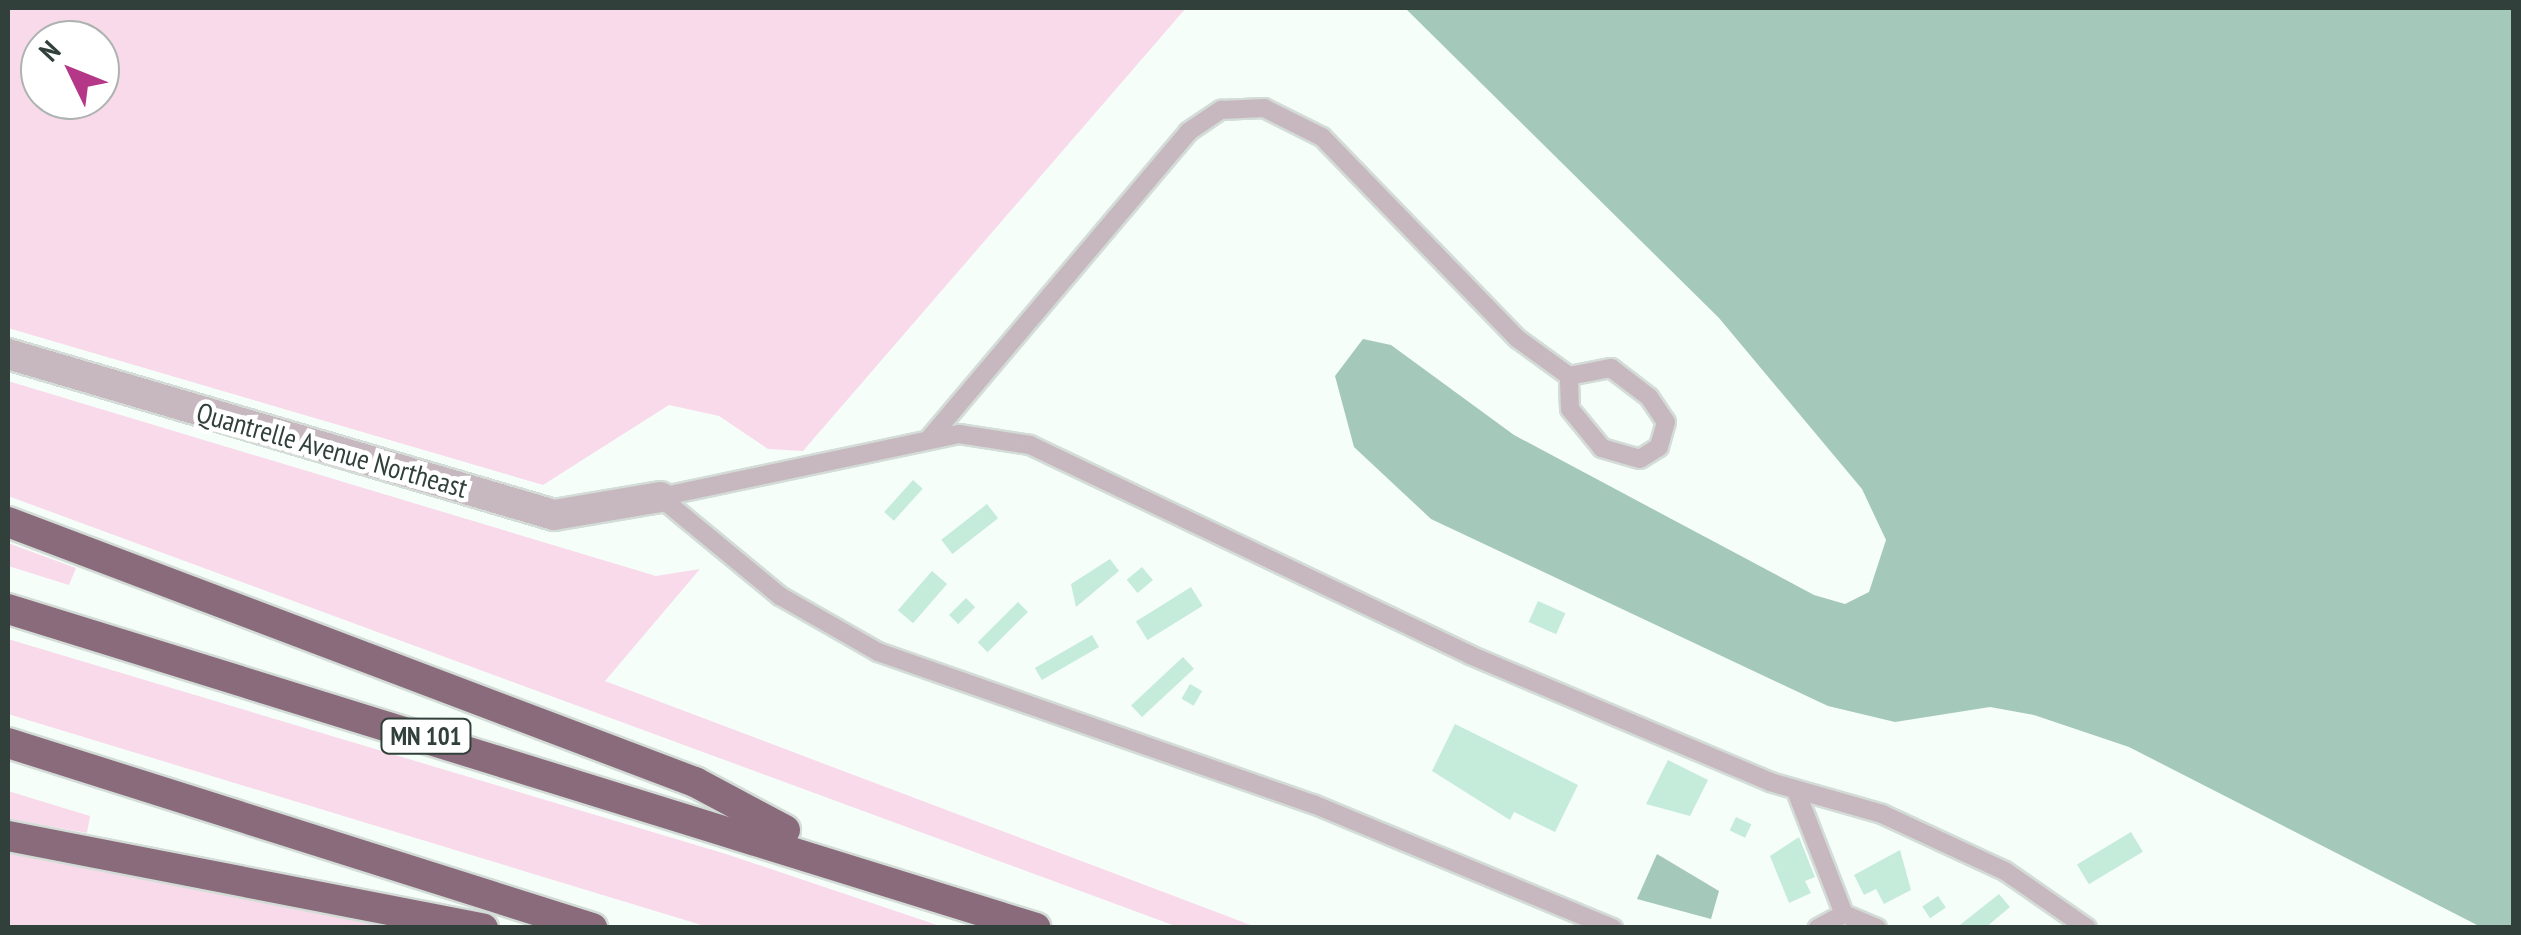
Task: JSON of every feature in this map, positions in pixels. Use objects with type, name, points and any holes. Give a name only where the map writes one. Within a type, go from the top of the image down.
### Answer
[{"type":"highway","points":[[8,522],[695,782],[846,862]]},
{"type":"highway","name":"MN 101","points":[[8,610],[846,862],[1036,928]]},
{"type":"highway","points":[[8,743],[592,928]]},
{"type":"highway","points":[[8,836],[482,928]]},
{"type":"street","name":"Quantrelle Avenue Northeast","points":[[8,354],[554,515],[660,497]]},
{"type":"lane","points":[[929,438],[1188,132],[1221,110],[1264,108],[1322,137],[1466,289],[1570,376]]},
{"type":"lane","points":[[1610,368],[1637,386],[1666,422],[1659,447],[1640,459],[1602,448],[1570,409],[1570,376],[1610,368]]},
{"type":"lane","points":[[660,497],[929,438],[1030,445],[1470,655],[1796,791],[1882,814],[2004,870],[2087,928]]},
{"type":"lane","points":[[660,497],[780,596],[878,652],[1313,804],[1613,928]]},
{"type":"lane","points":[[1796,791],[1844,914],[1877,928]]},
{"type":"lane","points":[[1818,928],[1844,914]]},
{"type":"shaded area","points":[[8,8],[1186,8],[803,451],[768,449],[719,416],[669,405],[543,485],[8,328]]},
{"type":"shaded area","points":[[1405,8],[2513,8],[2513,927],[2481,927],[2129,747],[2034,715],[1990,707],[1895,722],[1828,706],[1431,519],[1354,447],[1335,376],[1363,339],[1391,345],[1514,435],[1814,595],[1845,604],[1869,592],[1886,540],[1862,489],[1719,318]]},
{"type":"shaded area","points":[[8,381],[656,576],[700,569],[605,681],[1256,927],[1178,927],[8,496]]},
{"type":"shaded area","points":[[8,543],[76,568],[69,585],[8,566]]},
{"type":"shaded area","points":[[8,639],[726,854],[943,927],[708,927],[8,714]]},
{"type":"shaded area","points":[[8,791],[90,816],[87,833],[8,819]]},
{"type":"shaded area","points":[[8,850],[325,912],[384,927],[8,927]]},
{"type":"shaded area","points":[[1657,854],[1719,891],[1711,919],[1637,899]]},
{"type":"building","points":[[913,480],[923,489],[894,521],[884,512]]},
{"type":"building","points":[[987,504],[998,518],[952,554],[941,540]]},
{"type":"building","points":[[1110,559],[1119,571],[1076,607],[1071,584]]},
{"type":"building","points":[[1142,567],[1153,580],[1138,593],[1127,580]]},
{"type":"building","points":[[932,571],[947,584],[913,623],[898,610]]},
{"type":"building","points":[[1191,587],[1203,606],[1148,640],[1136,621]]},
{"type":"building","points":[[966,598],[975,607],[958,624],[949,615]]},
{"type":"building","points":[[1538,601],[1565,613],[1556,634],[1529,622]]},
{"type":"building","points":[[1018,602],[1028,612],[988,652],[978,642]]},
{"type":"building","points":[[1092,635],[1099,647],[1042,680],[1035,668]]},
{"type":"building","points":[[1183,657],[1194,669],[1142,717],[1131,705]]},
{"type":"building","points":[[1190,684],[1202,691],[1194,706],[1182,699]]},
{"type":"building","points":[[1455,724],[1578,785],[1555,832],[1514,812],[1510,820],[1432,771]]},
{"type":"building","points":[[1668,760],[1708,780],[1690,816],[1646,804]]},
{"type":"building","points":[[1736,817],[1751,824],[1745,838],[1730,831]]},
{"type":"building","points":[[2131,832],[2143,852],[2089,884],[2077,864]]},
{"type":"building","points":[[1799,837],[1815,877],[1805,881],[1811,893],[1789,903],[1770,856]]},
{"type":"building","points":[[1900,850],[1911,890],[1884,904],[1876,889],[1864,895],[1854,875]]},
{"type":"building","points":[[1999,894],[2010,907],[1985,928],[1956,928]]},
{"type":"building","points":[[1938,896],[1946,908],[1930,918],[1922,907]]}]
